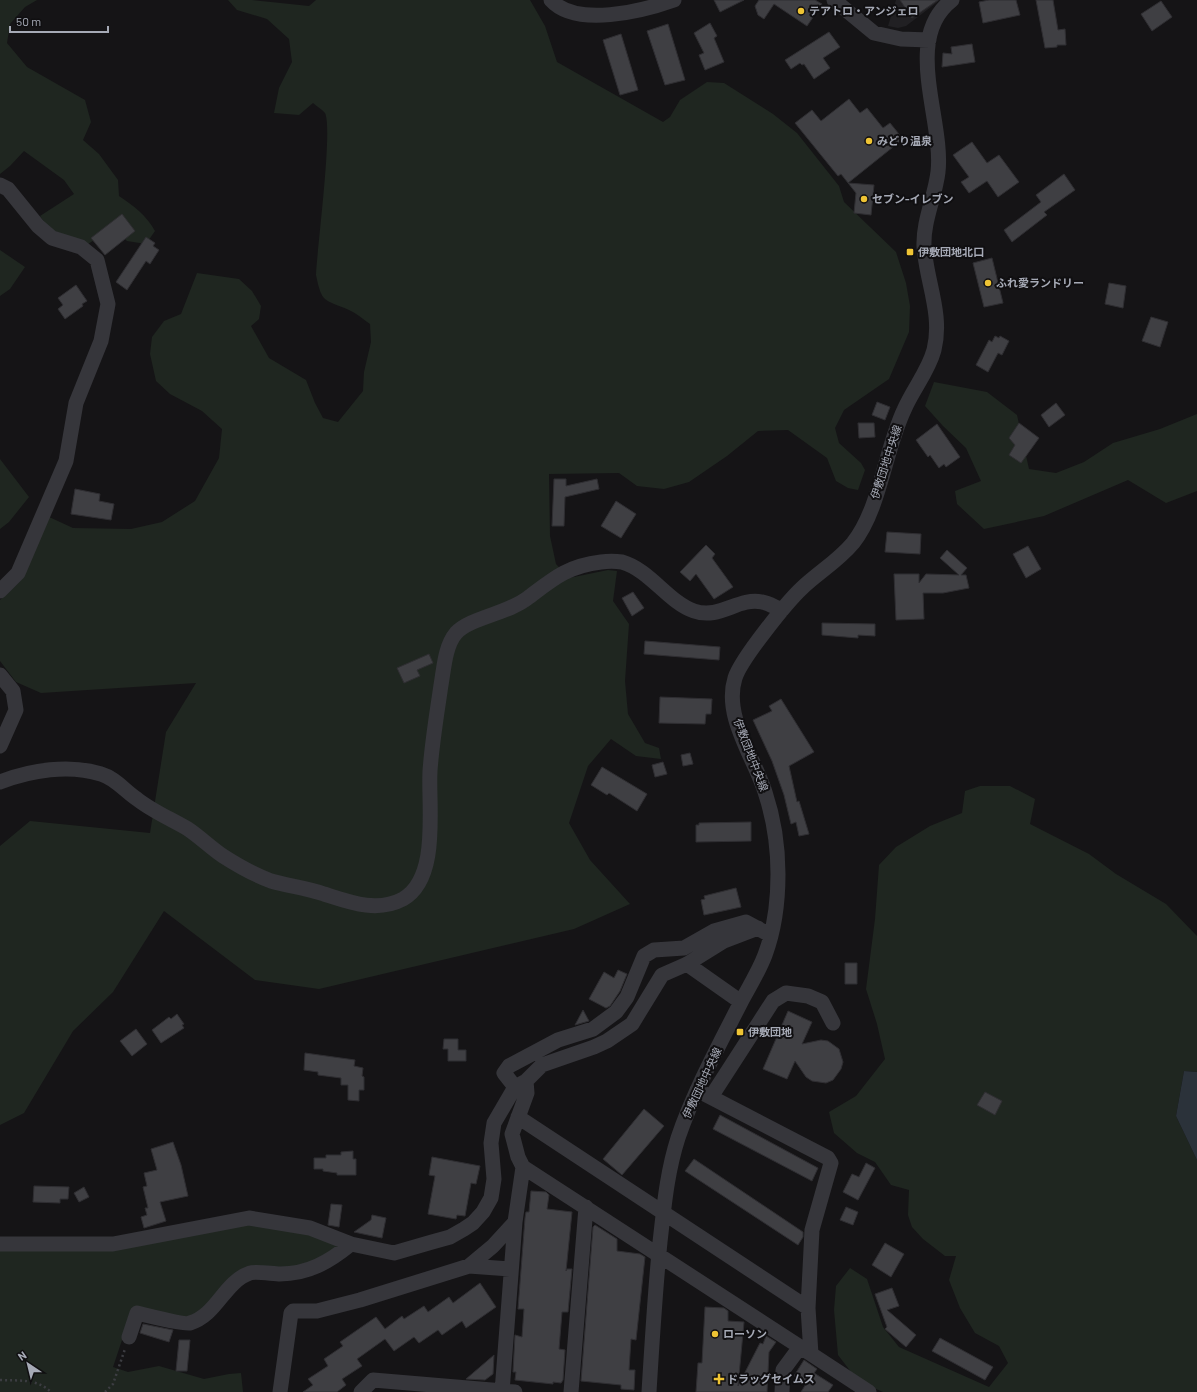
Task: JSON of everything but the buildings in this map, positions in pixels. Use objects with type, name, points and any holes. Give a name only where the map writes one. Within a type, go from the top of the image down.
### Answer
[{"type":"street","points":[[551,0],[557,7],[569,11],[594,15],[625,14],[674,0]]},
{"type":"street","points":[[834,0],[874,33],[901,39],[930,40]]},
{"type":"street","name":"伊敷団地中央線","points":[[649,1392],[665,1189],[676,1144],[697,1090],[764,956],[764,932],[778,878],[776,837],[765,790],[738,723],[733,692],[736,676],[782,610],[804,586],[842,555],[856,539],[874,498],[904,409],[927,369],[934,351],[937,333],[937,315],[925,258],[924,240],[938,166],[937,138],[927,68],[930,40],[935,19],[952,0]]},
{"type":"street","points":[[0,185],[8,189],[38,226],[52,238],[81,247],[97,260],[108,304],[101,341],[76,403],[66,462],[18,573],[0,591]]},
{"type":"street","points":[[0,782],[32,772],[68,769],[86,770],[106,775],[138,800],[190,831],[222,855],[270,880],[317,891],[366,906],[388,904],[404,898],[417,886],[424,873],[428,855],[430,775],[436,716],[444,667],[450,643],[457,632],[472,622],[515,607],[552,578],[566,571],[585,564],[619,561],[632,566],[692,611],[705,614],[720,613],[749,602],[761,602],[782,610]]},
{"type":"street","points":[[0,675],[13,691],[16,710],[0,746]]},
{"type":"street","points":[[764,932],[746,922],[714,931],[684,948],[654,950],[644,956],[626,998],[616,1012],[592,1029],[558,1040],[509,1066],[504,1072],[520,1084],[527,1092],[512,1134],[518,1157],[523,1167],[869,1392]]},
{"type":"street","points":[[0,1244],[113,1244],[249,1218],[310,1228],[351,1244],[394,1253],[450,1237],[473,1223],[482,1212],[490,1198],[494,1179],[491,1143],[494,1123],[520,1084],[542,1065],[600,1044],[632,1024],[662,976],[687,964],[724,941],[764,932]]},
{"type":"street","points":[[687,964],[741,1002]]},
{"type":"street","points":[[711,1097],[773,1001],[786,992],[808,996],[822,1002],[833,1023]]},
{"type":"street","points":[[697,1090],[828,1158],[831,1163],[812,1230],[806,1351],[783,1370],[782,1392]]},
{"type":"street","points":[[518,1117],[808,1308]]},
{"type":"street","points":[[361,1392],[373,1380],[439,1389],[506,1392],[510,1269],[514,1222],[523,1167]]},
{"type":"street","points":[[571,1392],[586,1208]]},
{"type":"street","points":[[469,1266],[493,1246],[514,1222]]},
{"type":"street","points":[[129,1337],[137,1313],[189,1324],[202,1317],[217,1305],[232,1285],[250,1273],[294,1274],[316,1268],[334,1258],[351,1244]]},
{"type":"street","points":[[280,1392],[291,1313],[293,1311],[317,1311],[469,1266],[510,1269]]},
{"type":"path","points":[[106,1392],[113,1384],[129,1337]]},
{"type":"path","points":[[0,1380],[30,1381],[41,1384],[51,1392]]},
{"type":"shaded area","points":[[0,0],[37,0],[25,7],[10,24],[7,43],[27,67],[85,100],[91,122],[83,140],[99,154],[118,180],[119,196],[139,211],[148,220],[155,231],[146,244],[127,241],[113,228],[88,244],[49,229],[40,216],[74,194],[64,180],[24,151],[0,174]]},
{"type":"shaded area","points":[[228,0],[252,0],[309,6],[316,0],[530,0],[545,26],[557,62],[663,122],[670,117],[680,100],[707,82],[724,83],[773,114],[797,133],[839,186],[844,202],[896,252],[906,283],[910,306],[909,332],[889,379],[844,410],[835,428],[839,443],[861,463],[865,470],[858,490],[848,488],[836,481],[827,458],[788,430],[758,431],[727,456],[689,482],[664,489],[637,486],[619,473],[549,474],[550,536],[556,564],[569,578],[608,570],[617,571],[613,601],[629,624],[625,681],[628,714],[645,743],[659,748],[661,759],[636,756],[611,739],[588,766],[569,823],[590,860],[630,904],[574,929],[319,989],[255,980],[164,911],[113,992],[73,1031],[24,1113],[0,1125],[0,846],[30,821],[150,833],[166,732],[196,683],[41,693],[16,682],[0,661],[0,600],[16,584],[47,516],[73,528],[131,529],[162,522],[195,501],[219,458],[222,429],[202,411],[170,394],[156,381],[150,354],[152,337],[164,321],[181,314],[197,273],[239,279],[252,291],[261,306],[259,319],[251,326],[269,358],[306,380],[323,418],[338,422],[363,391],[364,372],[371,342],[370,324],[352,311],[325,299],[320,291],[316,275],[326,164],[327,123],[325,113],[313,103],[299,115],[274,113],[279,88],[292,62],[289,39],[267,19],[237,10]]},
{"type":"shaded area","points":[[896,0],[940,0],[906,26],[898,28],[888,26]]},
{"type":"shaded area","points":[[0,250],[25,267],[10,289],[0,296]]},
{"type":"shaded area","points":[[934,382],[987,392],[1017,415],[1029,469],[1056,473],[1084,462],[1113,443],[1160,429],[1197,414],[1197,491],[1166,503],[1128,480],[1044,516],[984,529],[957,504],[955,491],[981,481],[966,448],[925,406]]},
{"type":"shaded area","points":[[0,459],[29,497],[9,522],[0,529]]},
{"type":"shaded area","points":[[980,786],[1010,786],[1035,799],[1030,824],[1089,854],[1116,874],[1166,904],[1197,936],[1197,1072],[1184,1071],[1176,1116],[1197,1160],[1197,1392],[883,1392],[858,1381],[838,1355],[834,1310],[836,1286],[850,1268],[867,1279],[883,1327],[899,1347],[989,1387],[1008,1363],[999,1346],[975,1333],[960,1308],[949,1280],[956,1256],[945,1256],[923,1239],[912,1227],[908,1215],[909,1190],[891,1185],[875,1162],[857,1153],[834,1133],[829,1112],[856,1096],[885,1059],[877,1024],[866,989],[875,919],[879,865],[896,847],[930,826],[962,813],[965,791]]},
{"type":"shaded area","points":[[1184,1071],[1197,1072],[1197,1160],[1176,1116]]},
{"type":"shaded area","points":[[247,1224],[288,1226],[338,1244],[335,1252],[298,1267],[249,1270],[214,1304],[189,1319],[131,1313],[113,1367],[128,1372],[159,1366],[204,1379],[241,1373],[243,1392],[0,1392],[0,1248]]},
{"type":"place","name":"テアトロ・アンジェロ","points":[[801,11]]},
{"type":"place","name":"みどり温泉","points":[[869,141]]},
{"type":"place","name":"セブン-イレブン","points":[[864,199]]},
{"type":"place","name":"伊敷団地北口","points":[[910,252]]},
{"type":"place","name":"ふれ愛ランドリー","points":[[988,283]]},
{"type":"place","name":"伊敷団地","points":[[740,1032]]},
{"type":"place","name":"ローソン","points":[[715,1334]]},
{"type":"place","name":"ドラッグセイムス","points":[[719,1379]]}]
